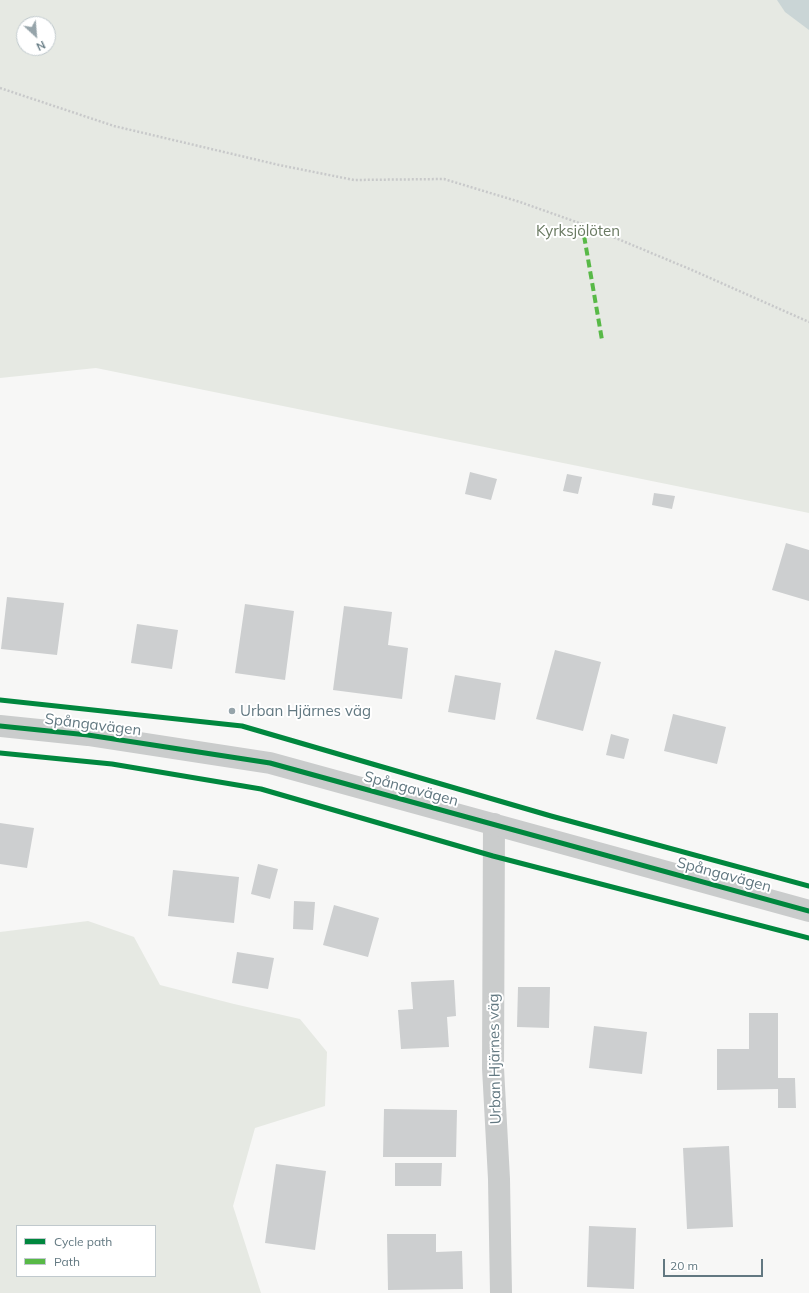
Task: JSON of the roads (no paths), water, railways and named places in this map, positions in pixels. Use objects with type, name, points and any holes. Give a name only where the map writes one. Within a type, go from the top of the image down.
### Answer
[{"type":"street","name":"Spångavägen","points":[[0,726],[88,735],[270,762],[809,911]]},
{"type":"street","name":"Urban Hjärnes väg","points":[[494,824],[493,1068],[499,1179],[501,1293]]},
{"type":"place","name":"Urban Hjärnes väg","points":[[232,711]]},
{"type":"park label","name":"Kyrksjölöten","points":[[578,231]]}]
